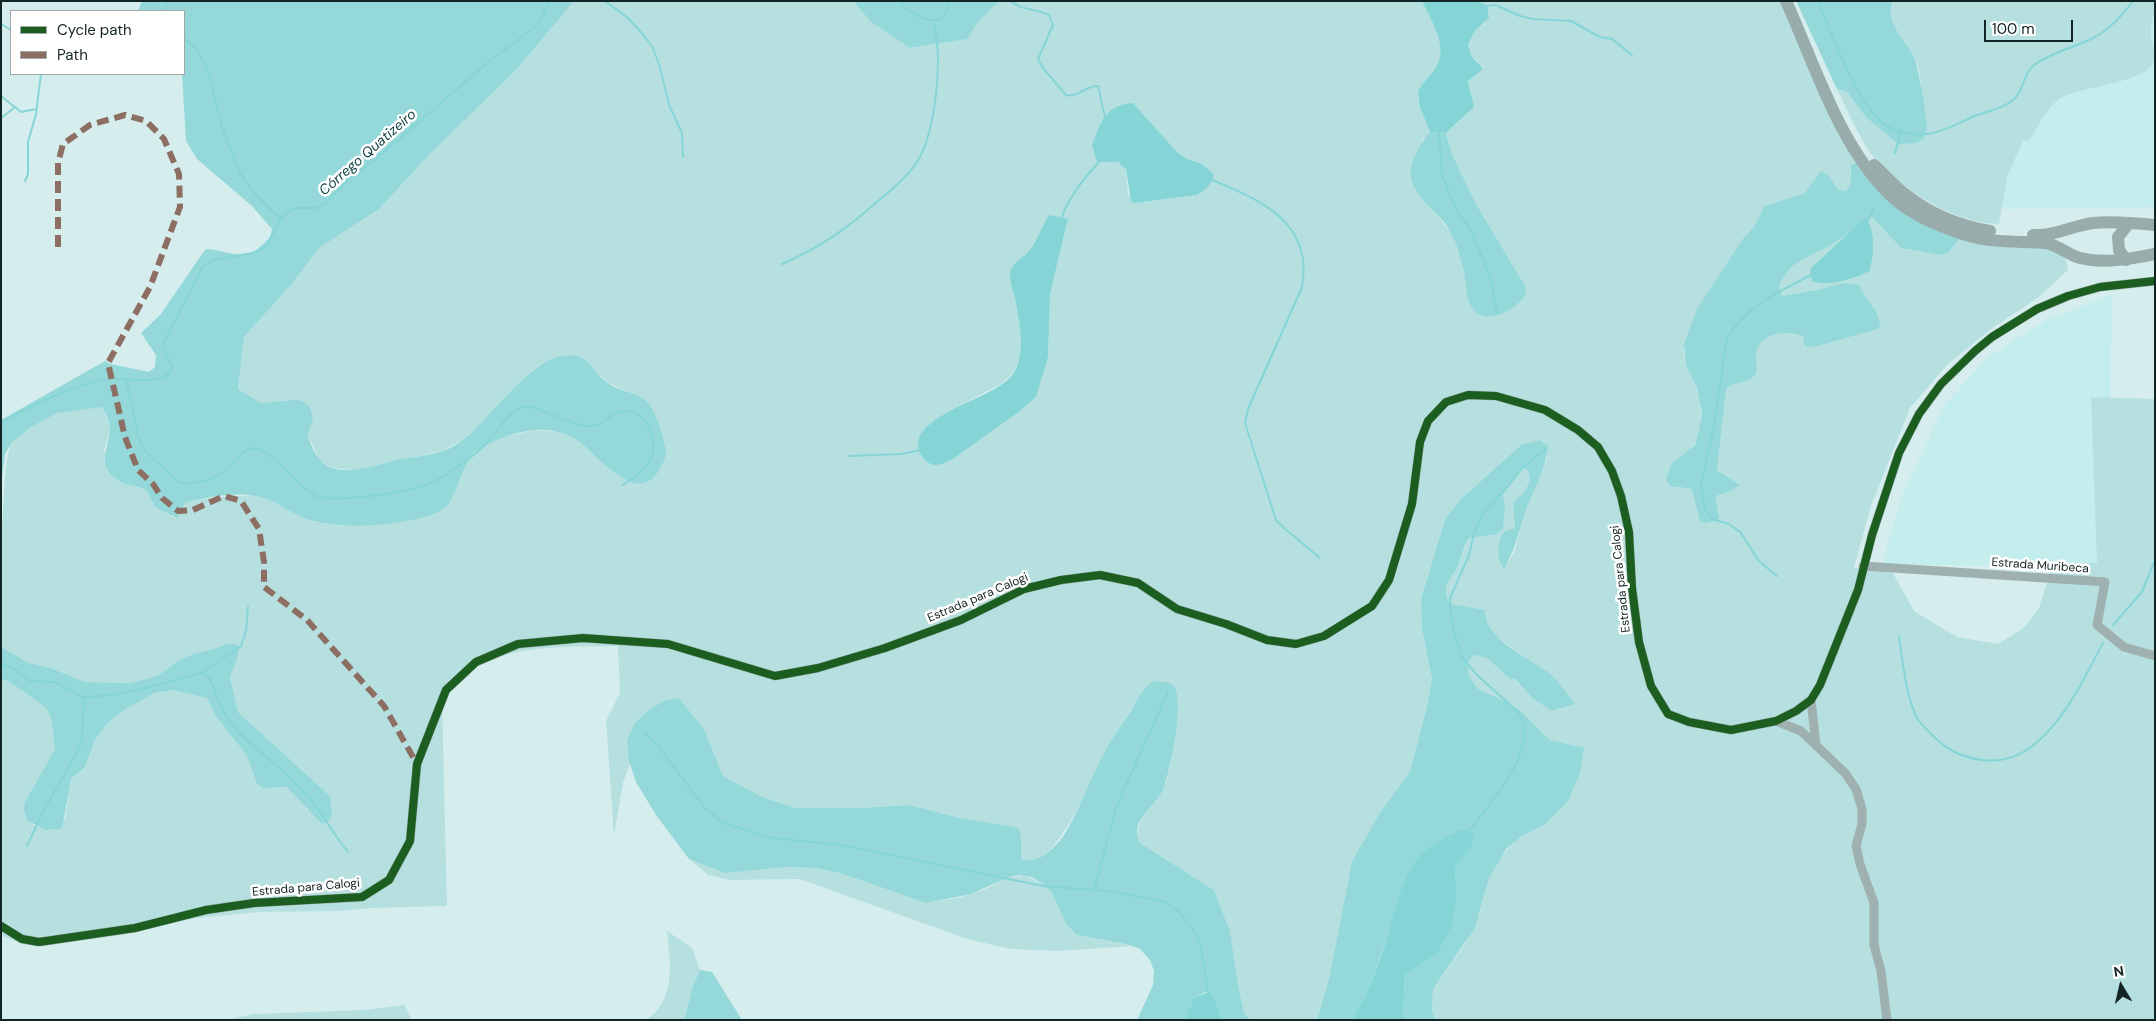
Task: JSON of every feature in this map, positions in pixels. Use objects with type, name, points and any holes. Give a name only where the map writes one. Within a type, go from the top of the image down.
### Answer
[{"type":"highway","points":[[1786,1],[1846,135],[1866,165],[1891,196],[1922,217],[1968,236],[2048,244],[2080,258],[2126,260],[2155,254]]},
{"type":"highway","points":[[1793,1],[1846,120],[1866,154],[1884,175],[1915,202],[1937,215],[1959,224],[2002,233],[2048,236],[2092,223],[2155,225]]},
{"type":"highway","points":[[2126,260],[2119,250],[2118,237],[2129,223]]},
{"type":"street","name":"Estrada para Calogi","points":[[1,926],[22,939],[40,942],[135,928],[206,910],[254,903],[362,897],[389,880],[410,841],[417,764],[446,690],[476,662],[518,644],[583,638],[668,644],[775,676],[818,668],[885,648],[961,620],[1024,589],[1061,580],[1100,575],[1138,583],[1177,609],[1226,624],[1267,640],[1296,644],[1324,636],[1372,606],[1390,580],[1412,504],[1420,442],[1428,421],[1446,402],[1468,395],[1496,396],[1546,410],[1578,430],[1598,447],[1612,471],[1621,496],[1629,532],[1632,588],[1639,642],[1651,686],[1668,714],[1690,722],[1731,730],[1776,721],[1796,711],[1811,700],[1820,685],[1858,590],[1863,566],[1899,453],[1915,422],[1941,384],[1974,350],[2014,322],[2037,309],[2068,296],[2100,287],[2155,281]]},
{"type":"street","name":"Estrada Muribeca","points":[[1863,566],[2105,582],[2097,625],[2124,648],[2155,656]]},
{"type":"street","points":[[1811,700],[1816,745]]},
{"type":"street","points":[[1776,721],[1801,731],[1845,773],[1856,789],[1862,809],[1862,824],[1856,846],[1860,864],[1874,903],[1874,945],[1881,971],[1887,1020]]},
{"type":"shaded area","points":[[142,1],[574,1],[518,68],[430,154],[379,209],[319,248],[290,286],[244,337],[238,389],[261,403],[302,401],[310,407],[313,419],[308,435],[316,454],[323,463],[331,468],[351,470],[433,454],[450,448],[472,432],[534,370],[557,357],[569,355],[585,360],[608,383],[642,398],[652,408],[660,427],[666,452],[665,458],[655,476],[645,483],[635,483],[624,479],[602,463],[583,445],[566,434],[535,430],[500,439],[482,447],[469,458],[448,504],[437,513],[416,519],[364,526],[338,525],[313,521],[272,501],[251,495],[217,496],[185,503],[177,518],[155,507],[147,491],[121,482],[108,470],[105,464],[105,457],[110,426],[102,407],[57,413],[31,427],[12,442],[5,454],[1,485],[1,420],[105,361],[149,372],[155,367],[156,355],[141,333],[161,314],[206,249],[235,254],[249,253],[256,250],[271,234],[272,229],[252,206],[197,159],[186,141],[182,75],[185,75],[185,10],[138,10]]},
{"type":"shaded area","points":[[574,1],[853,1],[871,22],[910,48],[968,39],[977,23],[999,1],[1422,1],[1439,39],[1441,55],[1439,63],[1420,90],[1420,102],[1430,132],[1422,141],[1414,189],[1452,233],[1464,268],[1525,286],[1475,202],[1452,154],[1446,133],[1464,117],[1470,106],[1471,99],[1468,81],[1478,62],[1472,57],[1468,45],[1474,32],[1486,22],[1487,5],[1477,1],[1781,1],[1859,162],[1850,171],[1850,186],[1845,191],[1839,190],[1828,175],[1811,186],[1806,193],[1764,206],[1756,223],[1744,237],[1690,328],[1684,344],[1684,351],[1686,362],[1698,392],[1701,425],[1697,440],[1693,446],[1672,463],[1676,487],[1692,489],[1718,510],[1716,499],[1718,495],[1731,491],[1740,485],[1717,470],[1726,390],[1731,384],[1757,372],[1757,348],[1765,338],[1777,333],[1791,333],[1803,336],[1804,341],[1818,346],[1878,329],[1881,326],[1876,311],[1861,290],[1843,283],[1782,296],[1778,285],[1785,273],[1802,258],[1817,253],[1858,222],[1872,217],[1901,248],[1941,255],[1948,253],[1963,234],[2062,244],[2068,270],[2039,297],[1991,329],[1948,364],[1910,408],[1871,506],[1854,568],[1890,568],[1914,611],[1957,637],[1998,644],[2024,628],[2039,608],[2053,564],[2097,563],[2091,397],[2155,399],[2155,1020],[1435,1020],[1432,1010],[1433,989],[1467,941],[1479,915],[1489,878],[1500,857],[1514,842],[1568,801],[1580,774],[1570,745],[1550,740],[1523,713],[1509,703],[1477,689],[1469,676],[1468,663],[1474,655],[1487,658],[1510,679],[1514,679],[1531,697],[1551,711],[1564,706],[1550,675],[1496,637],[1488,624],[1485,614],[1450,604],[1446,593],[1446,589],[1469,538],[1494,535],[1504,521],[1502,492],[1524,468],[1528,471],[1530,481],[1524,492],[1513,503],[1515,528],[1504,568],[1514,553],[1525,513],[1547,457],[1539,440],[1521,445],[1461,499],[1445,519],[1421,599],[1422,629],[1432,679],[1428,702],[1410,772],[1381,811],[1352,861],[1329,979],[1317,1020],[1250,1020],[1244,1012],[1239,990],[1230,931],[1214,890],[1140,843],[1138,834],[1141,820],[1159,797],[1170,770],[1178,706],[1141,694],[1108,746],[1071,821],[1059,839],[1046,853],[1034,860],[1021,858],[1021,851],[960,818],[909,805],[858,808],[795,808],[762,797],[723,776],[705,731],[645,713],[634,724],[627,740],[630,764],[623,783],[614,835],[606,721],[620,693],[618,646],[561,647],[505,655],[471,669],[459,679],[442,700],[447,906],[371,908],[340,911],[259,912],[197,918],[134,932],[48,945],[22,944],[1,935],[1,679],[10,682],[46,708],[51,718],[55,749],[25,802],[33,825],[45,830],[56,830],[65,819],[71,779],[85,767],[95,740],[106,725],[121,712],[154,693],[173,690],[207,697],[215,715],[247,756],[257,784],[263,788],[287,787],[300,798],[307,810],[330,796],[238,712],[230,676],[237,659],[226,644],[211,650],[195,653],[178,661],[157,676],[130,683],[85,682],[51,668],[29,663],[1,647],[1,572],[5,478],[12,442],[21,434],[39,421],[62,411],[102,407],[111,427],[104,451],[130,485],[147,491],[155,507],[176,518],[185,503],[210,498],[252,495],[269,499],[310,521],[340,526],[394,522],[416,518],[452,499],[469,458],[481,447],[499,438],[535,430],[561,432],[576,439],[617,475],[630,392],[608,383],[599,374],[555,357],[532,371],[481,424],[459,442],[442,451],[354,470],[332,468],[320,461],[308,435],[313,419],[302,401],[261,403],[238,389],[244,337],[290,286],[319,248],[379,209],[430,154],[518,68]],"holes":[[[1133,103],[1177,152],[1187,159],[1202,164],[1214,174],[1210,184],[1203,191],[1197,195],[1135,203],[1128,193],[1126,169],[1118,162]],[[1068,220],[1050,294],[1048,357],[1029,404],[953,459],[937,464],[927,461],[923,458],[931,423],[1001,384],[1015,371],[1019,358],[1021,326],[1010,275],[1016,262],[1029,251],[1038,236]]]},
{"type":"shaded area","points":[[853,1],[999,1],[977,23],[968,39],[910,48],[871,22]]},
{"type":"shaded area","points":[[1422,1],[1477,1],[1487,5],[1489,18],[1474,32],[1468,45],[1472,57],[1483,69],[1468,81],[1474,107],[1446,133],[1430,132],[1420,107],[1418,92],[1436,67],[1440,55],[1439,39]]},
{"type":"shaded area","points":[[1796,1],[1893,1],[1891,16],[1897,30],[1914,57],[1918,70],[1927,122],[1924,138],[1916,143],[1898,144],[1866,117],[1847,92],[1837,89]]},
{"type":"shaded area","points":[[1893,1],[2155,1],[2151,32],[2153,62],[2148,69],[2138,75],[2067,95],[2054,103],[2029,141],[2023,140],[2007,177],[1999,224],[1970,220],[1930,203],[1882,168],[1873,157],[1851,119],[1837,89],[1847,92],[1856,103],[1921,96],[1918,66],[1897,31],[1891,16]]},
{"type":"shaded area","points":[[2155,1],[2155,207],[2005,209],[1958,139]]},
{"type":"shaded area","points":[[1133,103],[1177,152],[1187,159],[1202,164],[1214,174],[1210,184],[1203,191],[1197,195],[1135,203],[1131,201],[1126,169],[1118,162],[1097,162],[1092,145],[1105,116],[1116,107]]},
{"type":"shaded area","points":[[1430,132],[1446,133],[1452,154],[1475,202],[1525,286],[1526,294],[1517,305],[1509,310],[1493,316],[1485,316],[1477,313],[1472,307],[1469,302],[1463,267],[1452,235],[1448,227],[1417,193],[1413,185],[1411,177],[1412,165],[1423,141]]},
{"type":"shaded area","points":[[1859,162],[1963,234],[1948,253],[1941,255],[1901,248],[1872,217],[1861,222],[1828,247],[1805,258],[1791,268],[1779,285],[1782,296],[1843,283],[1860,285],[1861,290],[1876,311],[1881,326],[1878,329],[1818,346],[1808,347],[1804,344],[1803,336],[1788,333],[1767,337],[1762,341],[1756,355],[1757,370],[1755,375],[1746,381],[1732,385],[1726,390],[1717,470],[1740,485],[1731,491],[1718,495],[1716,499],[1718,520],[1704,523],[1700,521],[1692,489],[1670,486],[1666,479],[1672,463],[1695,445],[1699,431],[1702,413],[1697,388],[1686,365],[1684,344],[1697,309],[1744,237],[1754,226],[1764,206],[1805,193],[1821,171],[1828,175],[1839,190],[1845,191],[1850,186],[1851,166]]},
{"type":"shaded area","points":[[1049,215],[1068,219],[1050,294],[1048,357],[1036,397],[1020,411],[953,459],[939,465],[931,464],[922,456],[918,443],[920,436],[929,425],[955,408],[998,387],[1016,369],[1021,342],[1015,298],[1010,281],[1010,271],[1031,248]]},
{"type":"shaded area","points":[[1865,218],[1873,236],[1870,271],[1834,283],[1812,281],[1810,269]]},
{"type":"shaded area","points":[[2112,295],[2107,568],[1882,564],[1903,492],[1946,403],[1989,356],[2050,318]]},
{"type":"shaded area","points":[[1539,440],[1548,446],[1544,464],[1514,548],[1504,569],[1501,565],[1498,550],[1500,540],[1505,531],[1515,528],[1513,503],[1524,492],[1530,481],[1528,471],[1524,468],[1502,492],[1505,506],[1503,529],[1494,535],[1469,538],[1457,568],[1447,585],[1446,593],[1450,604],[1485,610],[1487,621],[1492,631],[1510,647],[1550,674],[1575,704],[1551,711],[1531,697],[1515,679],[1510,679],[1487,658],[1474,655],[1468,663],[1469,676],[1478,689],[1509,703],[1523,713],[1550,740],[1584,748],[1580,774],[1568,801],[1544,825],[1522,836],[1506,849],[1489,878],[1475,928],[1433,989],[1432,1010],[1435,1020],[1403,1020],[1405,974],[1452,925],[1457,898],[1455,868],[1428,849],[1412,866],[1407,875],[1374,975],[1352,1020],[1317,1020],[1329,979],[1352,861],[1381,811],[1410,772],[1428,702],[1432,679],[1422,629],[1421,599],[1445,519],[1461,499],[1521,445]]},
{"type":"shaded area","points":[[226,644],[235,644],[239,647],[237,659],[230,677],[238,712],[330,796],[332,812],[330,820],[322,824],[287,787],[263,788],[257,784],[247,756],[215,715],[207,698],[173,690],[154,693],[121,712],[106,725],[95,740],[85,767],[71,779],[62,829],[45,830],[27,820],[24,810],[25,802],[55,749],[51,718],[46,708],[10,682],[1,679],[1,647],[29,663],[51,668],[85,682],[130,683],[157,676],[178,661],[195,653],[211,650]]},
{"type":"shaded area","points":[[1154,681],[1173,685],[1177,693],[1177,720],[1173,753],[1163,790],[1138,825],[1137,832],[1140,843],[1214,890],[1230,931],[1239,990],[1244,1012],[1250,1020],[1223,1020],[1214,996],[1206,992],[1193,998],[1185,1020],[1137,1020],[1153,985],[1154,971],[1150,960],[1140,949],[1130,945],[1077,935],[1066,924],[1052,893],[1032,877],[1019,875],[1009,877],[971,894],[926,903],[840,873],[816,868],[787,867],[725,873],[689,859],[656,815],[636,782],[629,761],[627,740],[634,724],[645,713],[665,700],[679,698],[705,731],[723,776],[762,797],[795,808],[858,808],[909,805],[960,818],[1014,827],[1019,829],[1021,836],[1021,858],[1032,860],[1051,850],[1064,835],[1107,747],[1141,694]]},
{"type":"shaded area","points":[[1462,830],[1470,831],[1474,837],[1470,848],[1455,868],[1457,898],[1452,925],[1438,952],[1405,974],[1403,1020],[1352,1020],[1375,973],[1401,891],[1412,866],[1431,846]]},
{"type":"shaded area","points":[[689,859],[725,873],[787,867],[816,868],[840,873],[926,903],[958,898],[983,890],[1009,877],[1026,876],[1043,884],[1052,893],[1066,924],[1077,935],[1133,946],[1056,951],[1011,949],[967,939],[800,879],[731,880],[708,875]]},
{"type":"shaded area","points":[[667,931],[692,948],[700,970],[693,986],[684,1020],[646,1020],[656,1012],[663,1002],[667,991],[670,968]]},
{"type":"shaded area","points":[[700,970],[712,972],[742,1020],[684,1020],[693,986]]},
{"type":"shaded area","points":[[1209,992],[1214,996],[1223,1020],[1185,1020],[1193,998]]},
{"type":"shaded area","points":[[404,1005],[412,1020],[225,1020],[254,1014],[365,1010]]},
{"type":"waterway","points":[[165,1],[167,10]]},
{"type":"waterway","name":"Córrego Quatizeiro","points":[[1,423],[68,390],[96,381],[109,379],[155,379],[169,373],[172,366],[165,352],[164,342],[203,266],[214,260],[257,252],[266,246],[282,217],[288,212],[297,208],[317,208],[326,203],[349,179],[377,158],[492,59],[535,27],[542,18],[549,1]]},
{"type":"waterway","points":[[605,1],[628,18],[653,48],[660,67],[669,105],[682,133],[683,157]]},
{"type":"waterway","name":"Córrego Quatizeiro","points":[[898,1],[914,14],[933,20],[945,16],[950,1]]},
{"type":"waterway","points":[[1011,1],[1024,8],[1049,15],[1053,25],[1038,59],[1043,68],[1066,95],[1074,95],[1090,87],[1098,86],[1105,117]]},
{"type":"waterway","points":[[1818,1],[1844,63],[1870,109],[1878,119],[1894,130],[1921,134],[1944,130],[2012,101],[2019,93],[2029,70],[2039,61],[2097,36],[2114,23],[2133,1]]},
{"type":"waterway","points":[[1487,6],[1496,5],[1520,16],[1533,19],[1571,21],[1600,37],[1612,39],[1632,55]]},
{"type":"waterway","points":[[782,264],[818,246],[850,224],[894,187],[915,165],[926,142],[930,128],[937,84],[938,48],[934,20]]},
{"type":"waterway","points":[[1,24],[10,29]]},
{"type":"waterway","points":[[185,38],[197,50],[208,70],[222,127],[240,173],[255,194],[281,219]]},
{"type":"waterway","points":[[25,181],[28,174],[28,142],[36,114],[41,75]]},
{"type":"waterway","points":[[1,96],[21,112],[36,109]]},
{"type":"waterway","points":[[1,118],[14,108]]},
{"type":"waterway","points":[[1895,153],[1901,131]]},
{"type":"waterway","points":[[1439,133],[1442,176],[1455,207],[1471,231],[1490,276],[1497,314]]},
{"type":"waterway","points":[[1061,220],[1067,204],[1099,162]]},
{"type":"waterway","points":[[1212,180],[1248,196],[1280,217],[1292,230],[1300,246],[1304,265],[1302,287],[1248,409],[1245,423],[1276,520],[1320,558]]},
{"type":"waterway","points":[[1867,222],[1874,208]]},
{"type":"waterway","points":[[1777,576],[1759,561],[1740,532],[1729,524],[1712,519],[1705,509],[1701,486],[1714,426],[1727,338],[1744,316],[1765,300],[1813,274]]},
{"type":"waterway","points":[[126,379],[138,435],[143,449],[179,483],[199,482],[215,477],[245,451],[254,448],[261,450],[277,461],[301,485],[316,496],[324,498],[350,498],[408,490],[426,485],[462,464],[489,441],[509,416],[515,411],[528,406],[587,426],[598,424],[621,411],[634,412],[640,416],[652,436],[653,452],[646,467],[623,485]]},
{"type":"waterway","points":[[1468,832],[1510,775],[1524,741],[1524,726],[1518,712],[1477,675],[1462,657],[1452,625],[1450,598],[1469,555],[1474,534],[1482,514],[1506,489],[1524,466],[1547,448]]},
{"type":"waterway","points":[[849,456],[901,454],[922,450]]},
{"type":"waterway","points":[[2113,625],[2142,592],[2155,560]]},
{"type":"waterway","points":[[1,664],[12,667],[30,681],[55,682],[83,697],[114,695],[142,689],[202,673],[241,646],[246,631],[248,607]]},
{"type":"waterway","points":[[1899,636],[1907,688],[1917,718],[1940,742],[1966,756],[1980,760],[2008,758],[2022,753],[2035,744],[2066,709],[2103,643]]},
{"type":"waterway","points":[[202,673],[209,677],[223,711],[239,733],[293,780],[316,806],[348,852]]},
{"type":"waterway","points":[[1094,890],[1117,805],[1168,692]]},
{"type":"waterway","points":[[27,846],[43,812],[79,749],[82,741],[84,697]]},
{"type":"waterway","points":[[645,733],[655,742],[704,807],[723,823],[772,838],[841,845],[1043,886],[1108,891],[1166,902],[1180,913],[1197,935],[1208,992]]},
{"type":"marked path","points":[[58,247],[58,163],[63,144],[90,125],[125,115],[146,121],[164,139],[179,174],[180,207],[150,287],[108,363],[125,437],[138,470],[153,484],[162,498],[178,511],[193,510],[224,496],[241,501],[259,529],[264,562],[264,587],[307,620],[384,706],[417,764]]},
{"type":"cycle path","points":[[1,926],[22,939],[39,942],[135,928],[206,910],[254,903],[362,897],[389,880],[410,841],[417,764],[446,690],[476,662],[518,644],[583,638],[668,644],[775,676],[818,668],[885,648],[961,620],[1024,589],[1061,580],[1100,575],[1138,583],[1177,609],[1226,624],[1267,640],[1296,644],[1324,636],[1372,606],[1389,580],[1412,504],[1420,442],[1428,421],[1446,402],[1468,395],[1496,396],[1545,410],[1578,430],[1598,447],[1612,471],[1621,496],[1629,532],[1632,588],[1639,642],[1651,686],[1668,714],[1689,722],[1731,730],[1776,721],[1796,711],[1811,700],[1820,685],[1858,590],[1872,535],[1899,453],[1919,414],[1941,384],[1992,337],[2037,309],[2068,296],[2100,287],[2155,281]]}]
